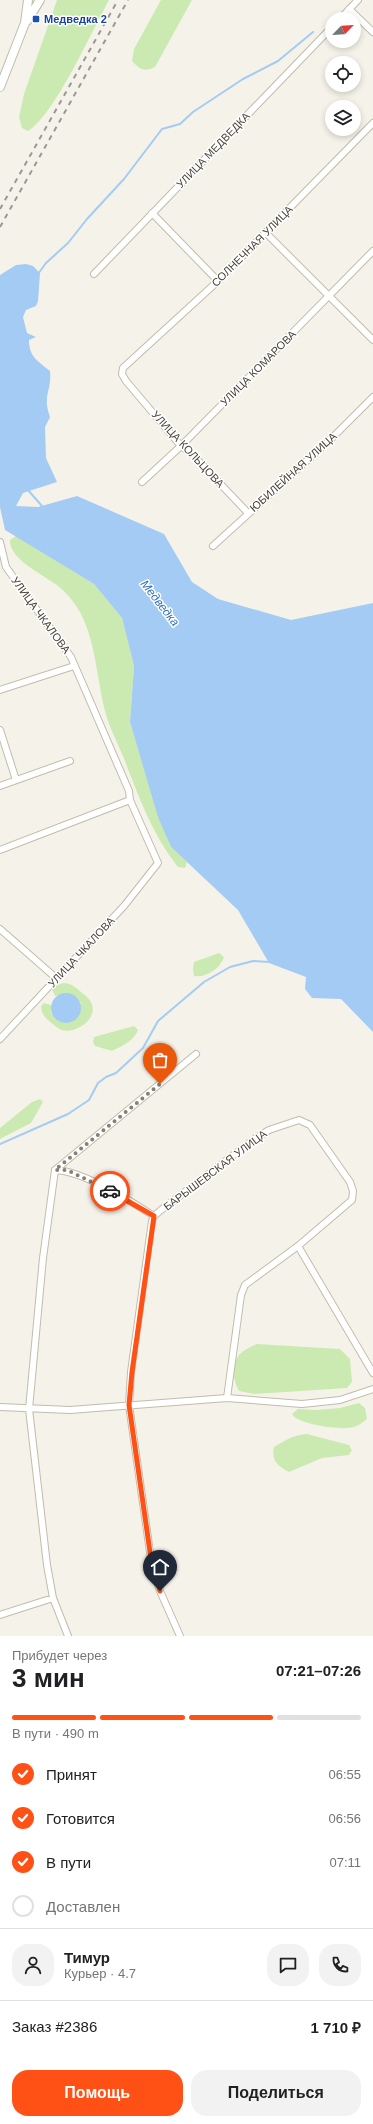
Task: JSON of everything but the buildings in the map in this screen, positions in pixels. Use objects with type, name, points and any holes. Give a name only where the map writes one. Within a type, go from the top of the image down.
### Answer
[{"type":"street","points":[[25,23],[28,0]]},
{"type":"street","points":[[0,87],[25,23],[40,0]]},
{"type":"street","points":[[346,12],[358,0]]},
{"type":"street","points":[[349,9],[373,32]]},
{"type":"street","name":"УЛИЦА МЕДВЕДКА","points":[[94,274],[325,34]]},
{"type":"street","name":"СОЛНЕЧНАЯ УЛИЦА","points":[[126,364],[218,281],[373,123]]},
{"type":"street","points":[[152,213],[218,281]]},
{"type":"street","points":[[266,233],[373,340]]},
{"type":"street","name":"УЛИЦА КОМАРОВА","points":[[142,482],[181,446],[373,251]]},
{"type":"street","name":"УЛИЦА КОЛЬЦОВА","points":[[126,364],[123,368],[122,374],[126,380],[181,446],[191,453],[248,513]]},
{"type":"street","name":"ЮБИЛЕЙНАЯ УЛИЦА","points":[[213,546],[333,437],[373,397]]},
{"type":"street","name":"УЛИЦА ЧКАЛОВА","points":[[0,542],[6,567],[71,657],[129,791],[130,800],[158,863],[124,906],[0,1039]]},
{"type":"street","points":[[0,690],[74,666]]},
{"type":"street","points":[[0,730],[16,780]]},
{"type":"street","points":[[0,786],[70,761]]},
{"type":"street","points":[[0,850],[130,800]]},
{"type":"street","points":[[0,929],[56,978]]},
{"type":"street","points":[[68,1636],[53,1598],[29,1409],[43,1258],[55,1170],[196,1054]]},
{"type":"street","name":"БАРЫШЕВСКАЯ УЛИЦА","points":[[180,1636],[160,1591],[152,1566],[129,1405],[132,1365],[154,1216],[256,1138],[269,1130],[299,1120],[310,1125],[350,1182],[353,1191],[352,1200],[298,1246]]},
{"type":"street","points":[[55,1170],[67,1170],[83,1177],[154,1216]]},
{"type":"street","points":[[230,1399],[241,1294],[245,1285],[298,1246],[373,1372]]},
{"type":"street","points":[[0,1406],[29,1409],[70,1410],[230,1399],[286,1403],[318,1403],[350,1397],[373,1389]]},
{"type":"street","points":[[0,1615],[53,1598]]},
{"type":"green space","points":[[57,0],[109,0],[61,91],[49,109],[28,131],[22,128],[19,117],[24,94]]},
{"type":"green space","points":[[161,0],[192,0],[155,67],[145,70],[137,66],[132,61],[134,49]]},
{"type":"green space","points":[[16,536],[94,584],[122,618],[134,666],[130,722],[159,817],[171,847],[187,862],[185,868],[178,867],[169,854],[153,828],[140,800],[105,711],[93,649],[81,614],[62,589],[28,566],[15,554],[11,547],[10,540]]},
{"type":"green space","points":[[219,953],[224,957],[216,969],[203,976],[194,976],[194,962]]},
{"type":"green space","points":[[65,983],[74,986],[86,996],[91,1003],[93,1010],[87,1022],[68,1031],[57,1028],[46,1018],[41,1008],[44,1003],[51,1005],[51,1014],[81,1003],[73,995],[66,994],[55,996],[52,989],[59,984]]},
{"type":"green space","points":[[134,1026],[138,1030],[134,1037],[127,1043],[112,1051],[95,1046],[93,1042],[94,1037]]},
{"type":"green space","points":[[40,1099],[43,1102],[31,1123],[0,1139],[0,1128],[32,1102]]},
{"type":"green space","points":[[257,1344],[340,1349],[350,1359],[352,1382],[347,1388],[254,1394],[239,1391],[234,1377],[235,1361],[243,1352]]},
{"type":"green space","points":[[359,1403],[365,1408],[367,1419],[350,1428],[334,1428],[308,1423],[295,1418],[292,1414],[298,1409],[316,1410],[340,1408]]},
{"type":"green space","points":[[307,1434],[349,1445],[352,1450],[349,1455],[322,1458],[289,1472],[282,1468],[276,1462],[273,1452],[274,1447],[286,1440]]},
{"type":"water","points":[[26,264],[33,266],[40,273],[38,301],[36,306],[26,310],[23,317],[27,333],[36,337],[29,340],[32,355],[50,371],[47,404],[50,417],[45,427],[46,458],[57,482],[23,493],[16,506],[38,507],[77,496],[164,534],[192,582],[218,599],[291,620],[373,603],[373,1032],[341,999],[312,998],[305,989],[306,977],[269,963],[238,910],[171,847],[158,817],[130,722],[134,666],[122,618],[94,584],[5,530],[0,507],[0,275],[16,265]]},
{"type":"water","points":[[66,993],[76,998],[81,1008],[76,1018],[66,1023],[56,1018],[51,1008],[56,998]]},
{"type":"waterway","points":[[38,274],[46,263],[68,243],[87,219],[124,179],[162,129],[180,124],[193,112],[243,79],[278,61],[313,32]]},
{"type":"waterway","name":"Медведка","points":[[27,489],[42,506]]},
{"type":"waterway","points":[[0,1144],[68,1114],[89,1100],[98,1083],[106,1077],[116,1073],[143,1048],[158,1021],[204,982],[230,967],[253,961],[269,962]]},
{"type":"railway","points":[[0,209],[118,0]]},
{"type":"railway","points":[[0,227],[128,0]]},
{"type":"way so far","points":[[110,1191],[67,1170],[55,1170],[64,1161],[160,1084]]},
{"type":"place","name":"Медведка 2","points":[[36,19]]},
{"type":"route","points":[[110,1191],[154,1216],[152,1221],[132,1372],[129,1405],[152,1566],[160,1591]]}]
